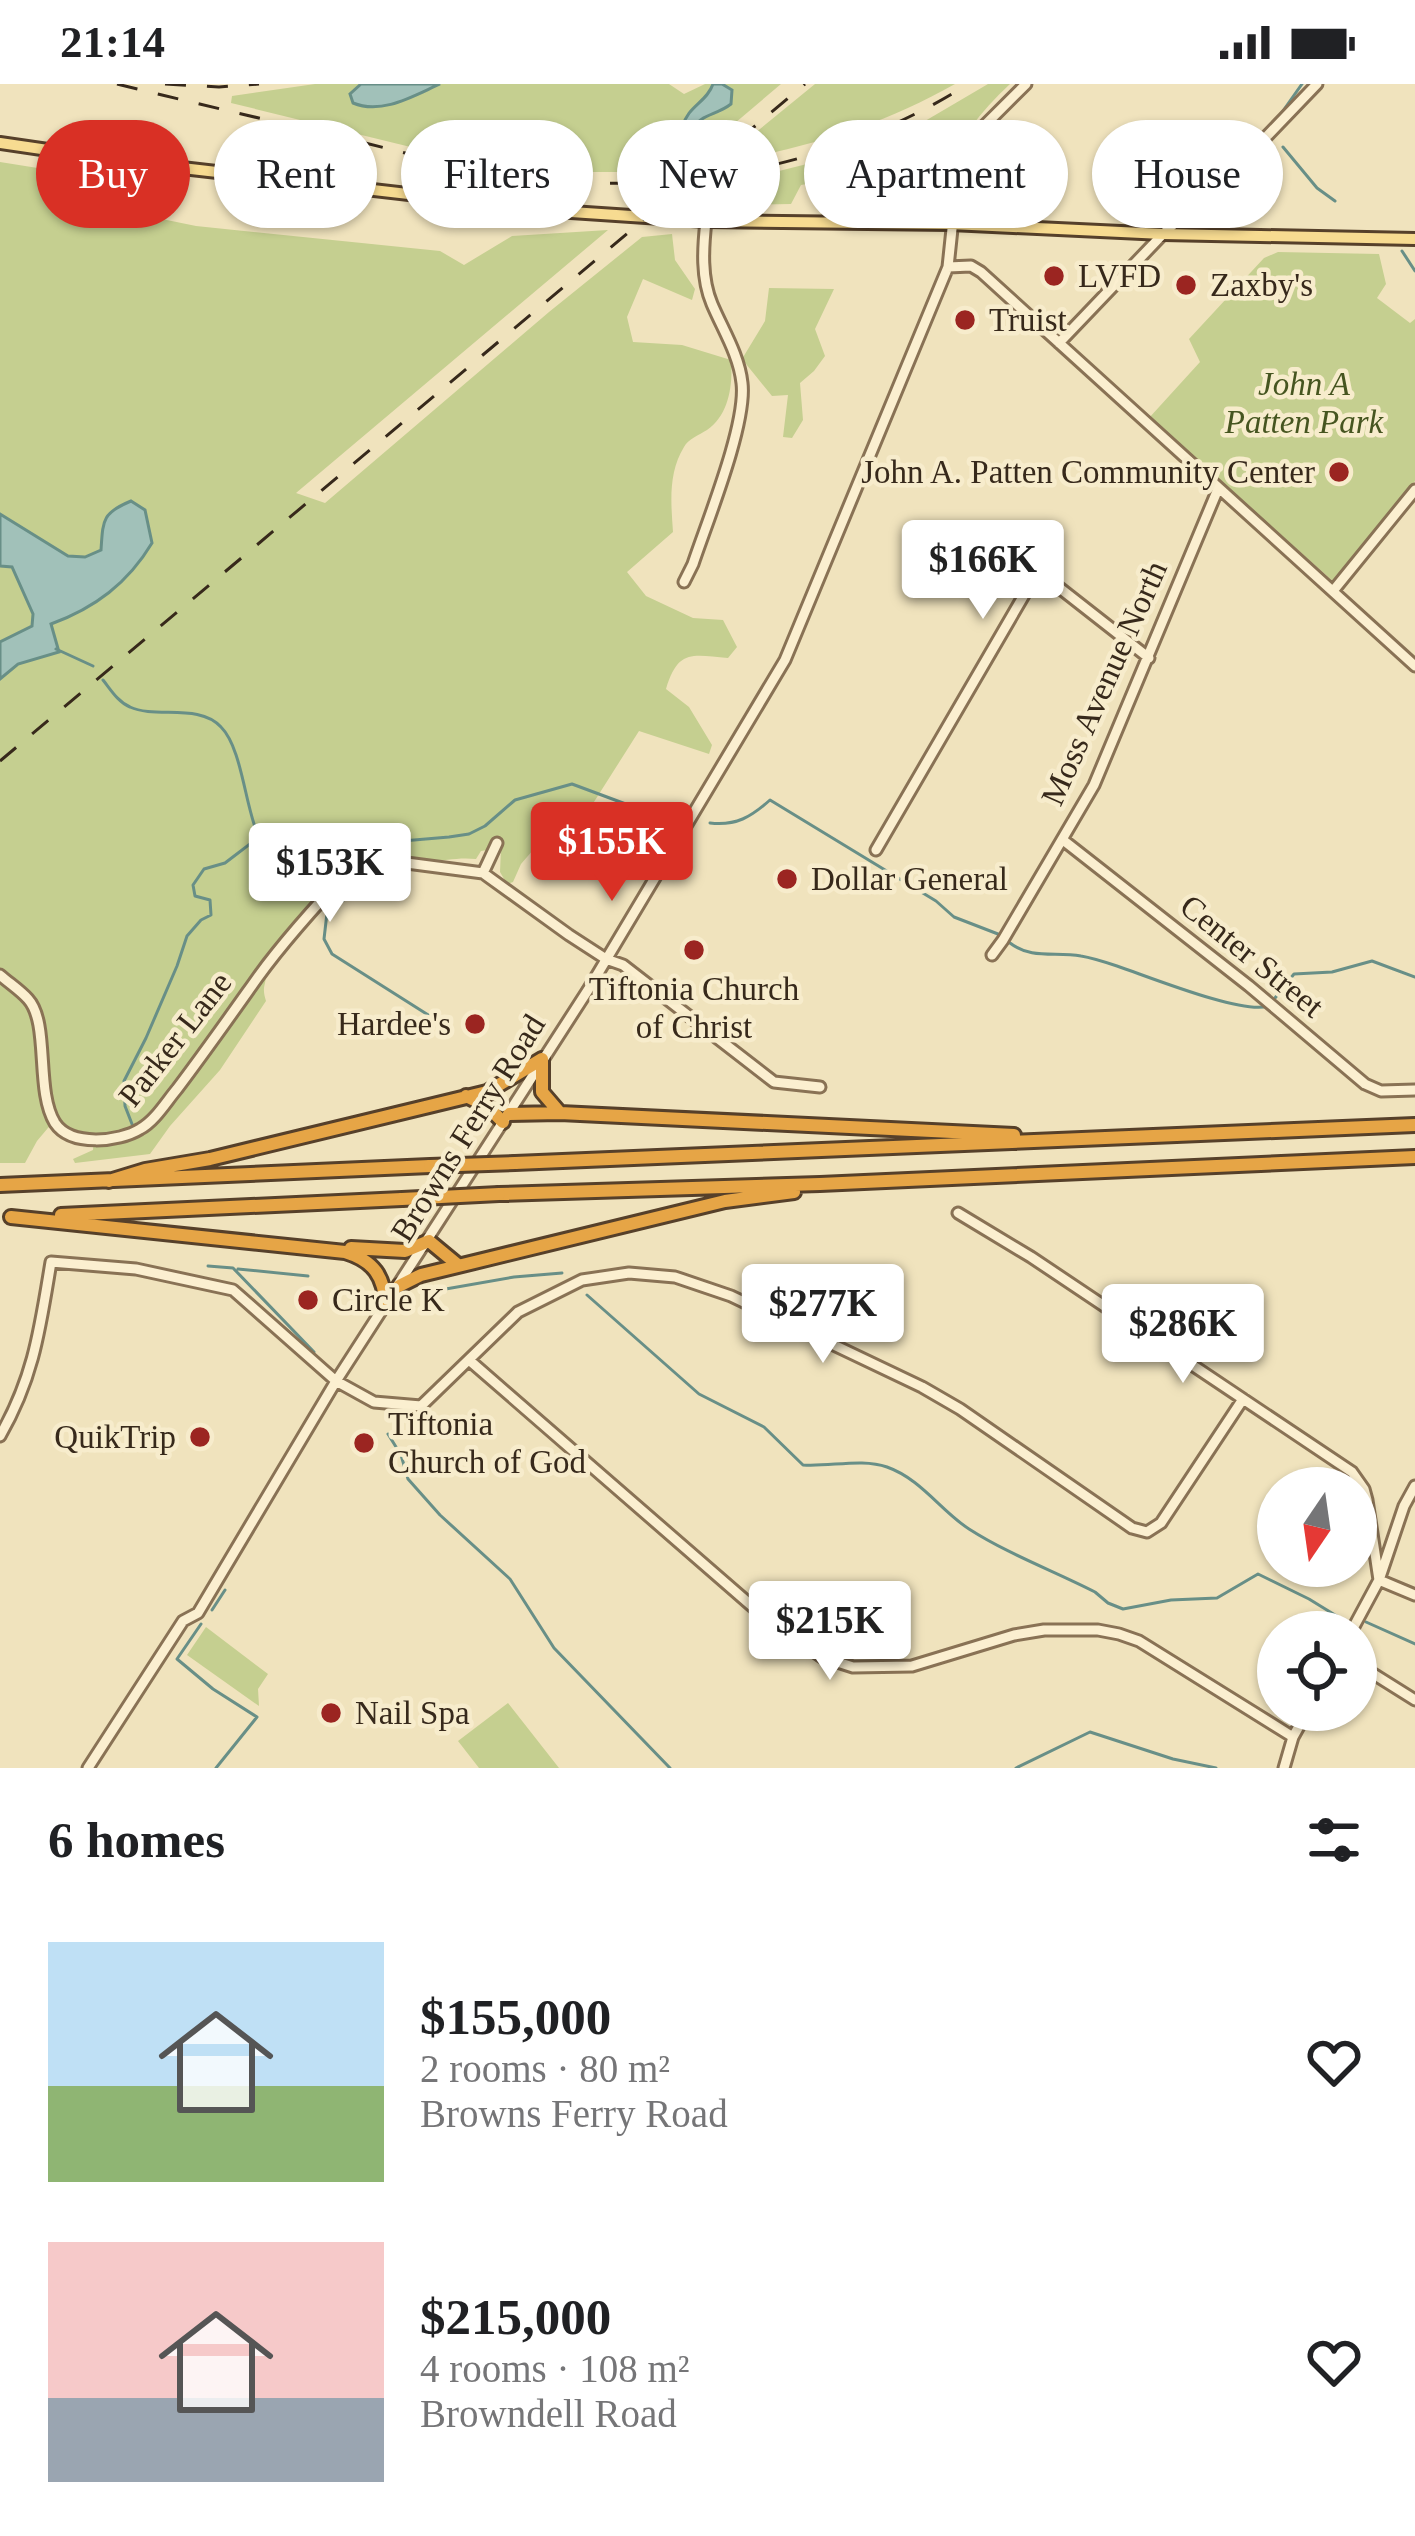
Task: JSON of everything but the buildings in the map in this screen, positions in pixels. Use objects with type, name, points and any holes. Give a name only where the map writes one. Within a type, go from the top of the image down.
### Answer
[{"type":"highway","points":[[109,1181],[487,1092],[542,1059]]},
{"type":"highway","points":[[542,1059],[542,1092],[560,1113]]},
{"type":"highway","points":[[466,1096],[506,1118],[560,1113],[1096,1138]]},
{"type":"highway","points":[[0,1185],[1415,1125]]},
{"type":"highway","points":[[5,1217],[1415,1157]]},
{"type":"highway","points":[[399,1286],[458,1265],[820,1184]]},
{"type":"highway","points":[[5,1217],[319,1247],[405,1251],[429,1241],[458,1265]]},
{"type":"highway","points":[[319,1247],[361,1257],[374,1266],[385,1288],[386,1306]]},
{"type":"main road","points":[[0,143],[500,206],[617,214]]},
{"type":"main road","points":[[1036,228],[1415,239]]},
{"type":"street","name":"Browns Ferry Road","points":[[990,120],[1026,84]]},
{"type":"street","points":[[1059,343],[1317,84]]},
{"type":"street","points":[[684,582],[732,444],[743,386],[704,274],[706,228]]},
{"type":"street","name":"Browns Ferry Road","points":[[88,1768],[183,1621],[198,1612],[336,1382],[606,959],[784,659],[948,267],[951,228]]},
{"type":"street","points":[[948,267],[971,266],[981,272],[1415,666]]},
{"type":"street","name":"Moss Avenue North","points":[[992,955],[1094,784],[1218,489]]},
{"type":"street","points":[[1333,591],[1415,490]]},
{"type":"street","points":[[876,850],[1038,571],[1149,658]]},
{"type":"street","name":"Center Street","points":[[1063,840],[1365,1084],[1381,1090],[1415,1090]]},
{"type":"street","points":[[483,873],[497,843]]},
{"type":"street","name":"Parker Lane","points":[[0,975],[31,1001],[38,1020],[45,1094],[56,1125],[71,1137],[123,1137],[144,1127],[166,1103],[260,974],[354,866],[399,862],[483,873],[606,959],[623,965],[774,1082],[820,1088]]},
{"type":"street","points":[[958,1213],[1352,1472],[1367,1500],[1379,1580]]},
{"type":"street","points":[[0,1436],[34,1362],[51,1262],[136,1269],[233,1290],[336,1382],[374,1402],[421,1406],[518,1312],[582,1280],[629,1273],[675,1277],[731,1296],[922,1387],[960,1408],[1132,1528],[1147,1532],[1161,1523],[1243,1399]]},
{"type":"street","points":[[469,1360],[768,1620],[822,1657],[853,1667],[912,1666],[1014,1635],[1099,1630],[1139,1641],[1293,1737]]},
{"type":"street","points":[[1362,1611],[1415,1486]]},
{"type":"street","points":[[1379,1580],[1415,1595]]},
{"type":"street","points":[[1377,1676],[1415,1700]]},
{"type":"street","points":[[1284,1768],[1296,1731]]},
{"type":"green space","points":[[315,84],[361,84],[350,95],[393,104],[440,84],[669,84],[684,94],[713,84],[709,95],[691,109],[691,120],[617,120],[617,172],[593,172],[593,120],[401,120],[401,145],[377,139],[377,120],[300,120],[231,103],[232,96]]},
{"type":"green space","points":[[722,84],[781,84],[738,120],[701,120],[721,112],[732,90]]},
{"type":"green space","points":[[815,84],[955,84],[878,120],[804,120],[804,144],[780,151],[780,120],[771,120]]},
{"type":"green space","points":[[988,84],[1010,84],[977,120],[927,120]]},
{"type":"green space","points":[[0,162],[36,168],[36,228],[190,225],[440,251],[464,265],[512,236],[608,230],[296,493],[325,503],[642,237],[672,234],[675,260],[695,289],[692,300],[643,279],[627,317],[633,342],[682,345],[731,360],[730,389],[714,424],[686,444],[675,467],[673,532],[627,572],[646,596],[693,618],[723,620],[737,647],[728,658],[696,656],[681,661],[666,689],[689,707],[712,745],[709,754],[639,731],[573,835],[552,828],[507,884],[500,872],[501,848],[481,851],[476,859],[371,857],[353,861],[302,916],[269,970],[266,1001],[220,1070],[150,1154],[75,1163],[73,1159],[93,1150],[94,1135],[53,1122],[25,1163],[0,1163]]},
{"type":"green space","points":[[804,165],[804,184],[791,204],[780,204],[780,171]]},
{"type":"green space","name":"John A Patten Park","points":[[1278,252],[1379,254],[1386,284],[1377,298],[1410,323],[1415,319],[1415,481],[1334,582],[1149,418],[1200,362],[1189,339],[1264,258]]},
{"type":"green space","points":[[769,288],[834,289],[815,329],[825,356],[800,383],[803,420],[792,438],[783,437],[788,395],[772,396],[742,359],[765,321]]},
{"type":"green space","points":[[206,1627],[268,1674],[258,1689],[259,1706],[187,1655]]},
{"type":"green space","points":[[508,1703],[559,1768],[479,1768],[458,1741]]},
{"type":"water","points":[[361,84],[440,84],[375,107],[353,103],[350,94]]},
{"type":"water","points":[[713,84],[722,84],[732,90],[731,104],[700,120],[686,120],[689,114]]},
{"type":"water","points":[[131,501],[145,510],[152,543],[143,557],[109,592],[51,624],[59,652],[18,664],[0,679],[0,642],[32,626],[33,614],[12,567],[0,566],[0,514],[68,556],[85,557],[101,550],[109,514]]},
{"type":"waterway","points":[[1278,118],[1302,84]]},
{"type":"waterway","points":[[1283,147],[1317,188],[1335,201]]},
{"type":"waterway","points":[[1402,251],[1415,271]]},
{"type":"waterway","points":[[56,649],[93,666]]},
{"type":"waterway","points":[[103,680],[130,707],[201,715],[221,727],[239,763],[258,835]]},
{"type":"waterway","points":[[132,1124],[124,1081],[187,936],[211,915],[210,900],[195,896],[193,885],[204,869],[225,863],[259,837],[305,846],[350,839],[391,842],[469,834],[515,800],[572,784],[674,819]]},
{"type":"waterway","points":[[710,823],[743,819],[770,800],[936,901],[954,917],[998,934]]},
{"type":"waterway","points":[[351,840],[358,857]]},
{"type":"waterway","points":[[364,873],[365,883],[327,913],[324,939],[332,954],[433,1018]]},
{"type":"waterway","points":[[1010,943],[1036,953],[1094,959],[1217,1000],[1268,1006]]},
{"type":"waterway","points":[[1275,998],[1294,974],[1332,972],[1372,961],[1415,977]]},
{"type":"waterway","points":[[208,1266],[233,1268],[314,1352]]},
{"type":"waterway","points":[[238,1269],[308,1276]]},
{"type":"waterway","points":[[440,1290],[562,1273]]},
{"type":"waterway","points":[[587,1295],[699,1394],[764,1427],[803,1465],[867,1463],[899,1472],[969,1529],[1095,1592],[1108,1603],[1123,1609],[1217,1598],[1258,1574],[1328,1611]]},
{"type":"waterway","points":[[388,1434],[408,1479],[510,1579],[554,1648],[670,1768]]},
{"type":"waterway","points":[[212,1610],[225,1590]]},
{"type":"waterway","points":[[201,1624],[177,1659],[257,1717],[216,1768]]},
{"type":"waterway","points":[[1377,1627],[1415,1644]]},
{"type":"waterway","points":[[1016,1768],[1090,1732],[1216,1768]]},
{"type":"railway","points":[[117,84],[497,173],[635,183],[752,170],[809,155],[918,113],[968,84]]},
{"type":"railway","points":[[165,84],[259,84]]},
{"type":"railway","points":[[0,761],[805,84]]},
{"type":"place","name":"LVFD","points":[[1054,276]]},
{"type":"place","name":"Zaxby's","points":[[1186,285]]},
{"type":"place","name":"Truist","points":[[965,320]]},
{"type":"place","name":"John A. Patten Community Center","points":[[1339,472]]},
{"type":"place","name":"Dollar General","points":[[787,879]]},
{"type":"place","name":"Tiftonia Church of Christ","points":[[694,950]]},
{"type":"place","name":"Hardee's","points":[[475,1024]]},
{"type":"place","name":"Circle K","points":[[308,1300]]},
{"type":"place","name":"QuikTrip","points":[[200,1437]]},
{"type":"place","name":"Tiftonia Church of God","points":[[364,1443]]},
{"type":"place","name":"Nail Spa","points":[[331,1713]]}]
